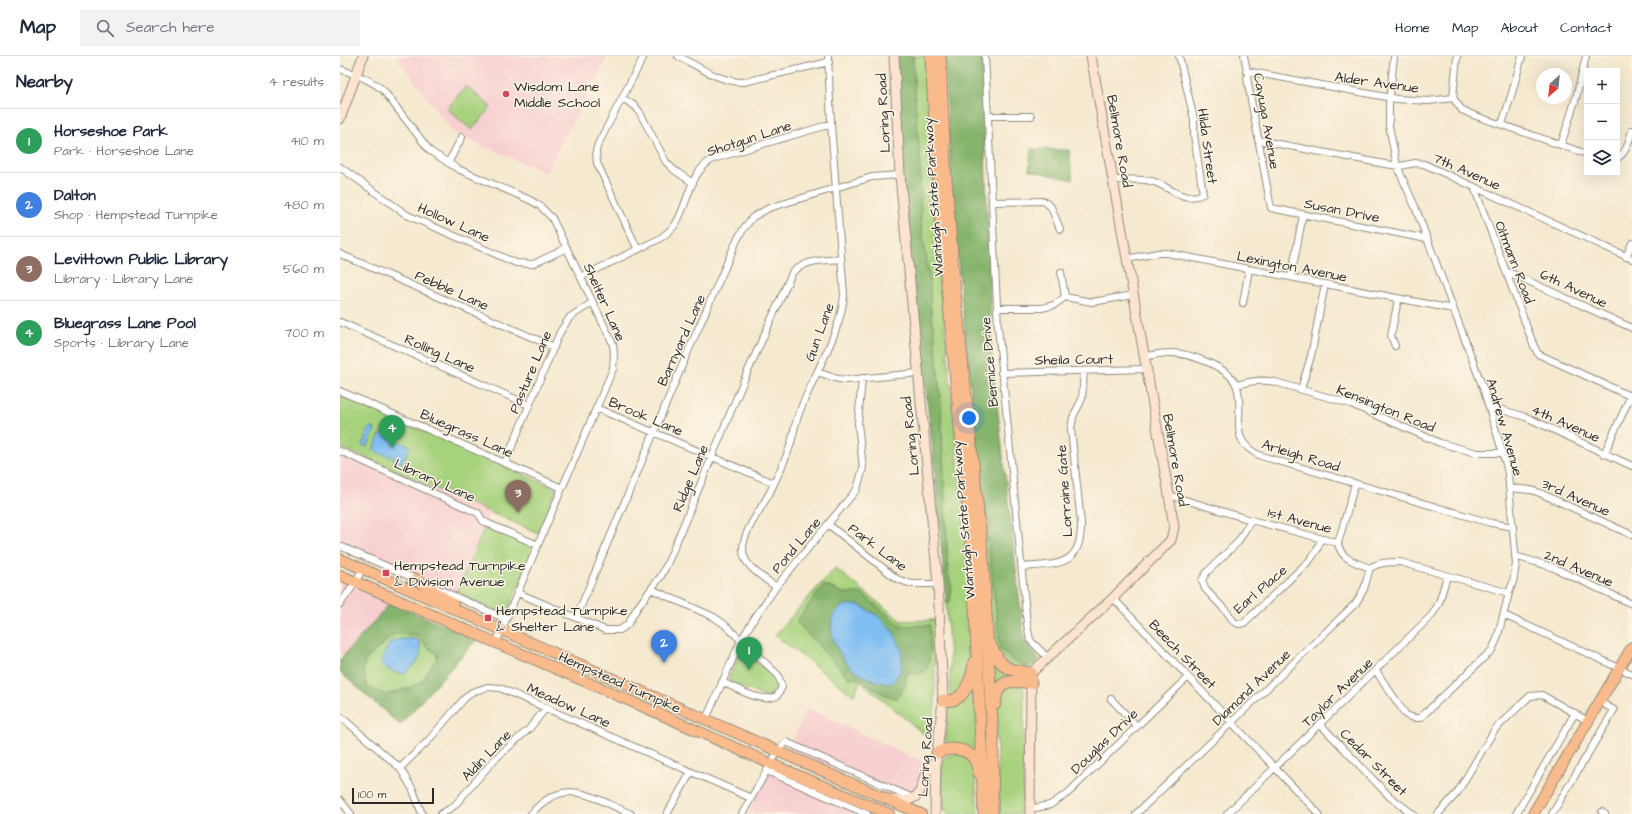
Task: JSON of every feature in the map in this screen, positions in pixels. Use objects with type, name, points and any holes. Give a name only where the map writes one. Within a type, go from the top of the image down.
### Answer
[{"type":"highway","name":"Wantagh State Parkway","points":[[931,56],[940,210],[973,562],[993,740],[992,814]]},
{"type":"highway","name":"Wantagh State Parkway","points":[[940,56],[948,205],[961,358],[983,560],[982,638],[984,814]]},
{"type":"highway","points":[[982,638],[1005,667],[1031,678]]},
{"type":"highway","points":[[943,700],[955,700],[961,695],[974,669],[982,638]]},
{"type":"highway","points":[[993,740],[996,696],[1001,685],[1014,680],[1031,678]]},
{"type":"highway","points":[[937,757],[944,750],[954,749],[964,751],[975,761],[983,783]]},
{"type":"main road","points":[[340,556],[360,568]]},
{"type":"main road","name":"Hempstead Turnpike","points":[[340,559],[921,814]]},
{"type":"main road","name":"Hempstead Turnpike","points":[[340,575],[644,707],[769,767],[887,814]]},
{"type":"main road","points":[[416,579],[478,620]]},
{"type":"main road","points":[[1533,814],[1632,647]]},
{"type":"street","points":[[340,119],[363,56]]},
{"type":"street","points":[[638,250],[602,177],[596,159],[598,144],[644,56]]},
{"type":"street","points":[[678,56],[718,77],[736,82],[744,82],[829,59]]},
{"type":"street","name":"Loring Road","points":[[894,56],[900,175],[938,584],[943,700],[937,757],[935,814]]},
{"type":"street","name":"Bernice Drive","points":[[985,56],[1001,373],[1027,624],[1030,640],[1048,658]]},
{"type":"street","name":"Bellmore Road","points":[[1031,678],[1048,658],[1113,598],[1171,540],[1174,527],[1091,56]]},
{"type":"street","name":"Hilda Street","points":[[1113,180],[1139,179],[1152,181],[1179,195],[1196,198],[1203,194],[1194,135],[1194,119],[1179,56]]},
{"type":"street","name":"Cayuga Avenue","points":[[1244,56],[1267,190]]},
{"type":"street","name":"Andrew Avenue","points":[[1376,671],[1406,715],[1414,718],[1420,718],[1492,650],[1504,615],[1513,582],[1516,564],[1508,474],[1489,406],[1427,239],[1398,166],[1389,126],[1389,106],[1394,56]]},
{"type":"street","points":[[1457,56],[1453,98],[1462,110],[1584,153]]},
{"type":"street","points":[[1502,124],[1522,56]]},
{"type":"street","points":[[1561,145],[1576,98],[1586,56]]},
{"type":"street","name":"Gun Lane","points":[[776,587],[747,563],[742,550],[752,523],[774,483],[789,449],[798,416],[838,324],[843,306],[844,295],[831,124],[829,59]]},
{"type":"street","name":"Shelter Lane","points":[[340,69],[375,83],[383,90],[430,151],[448,164],[540,206],[552,218],[611,338],[614,354],[613,369],[496,643]]},
{"type":"street","name":"Alder Avenue","points":[[1246,71],[1390,98],[1428,101],[1453,98]]},
{"type":"street","points":[[622,98],[635,106],[639,111],[666,162],[674,170],[693,183]]},
{"type":"street","points":[[988,116],[1031,116]]},
{"type":"street","name":"Shotgun Lane","points":[[581,277],[638,250],[659,239],[671,230],[680,215],[693,183],[700,170],[707,163],[714,159],[831,124]]},
{"type":"street","points":[[1620,155],[1628,145],[1632,130]]},
{"type":"street","points":[[448,164],[462,137]]},
{"type":"street","name":"7th Avenue","points":[[1258,140],[1398,166],[1415,163],[1424,164],[1629,258]]},
{"type":"street","name":"Hollow Lane","points":[[340,167],[407,215],[516,263],[533,264],[567,248]]},
{"type":"street","name":"Barnyard Lane","points":[[576,618],[654,432],[737,240],[744,228],[753,217],[769,208],[872,177],[900,175]]},
{"type":"street","name":"Oltmann Road","points":[[1474,187],[1538,354],[1631,396]]},
{"type":"street","name":"Susan Drive","points":[[1267,190],[1271,208],[1427,239]]},
{"type":"street","points":[[992,202],[1044,201],[1051,207],[1060,229]]},
{"type":"street","points":[[1291,278],[1303,215]]},
{"type":"street","points":[[1629,258],[1632,243]]},
{"type":"street","name":"Lexington Avenue","points":[[1126,259],[1158,253],[1167,253],[1453,309]]},
{"type":"street","name":"Pebble Lane","points":[[340,254],[554,347]]},
{"type":"street","name":"Ridge Lane","points":[[518,593],[606,630],[620,630],[628,624],[661,576],[668,562],[792,272],[807,262],[841,259]]},
{"type":"street","points":[[1243,303],[1249,269]]},
{"type":"street","name":"6th Avenue","points":[[1506,271],[1632,328]]},
{"type":"street","points":[[1061,272],[1065,297]]},
{"type":"street","points":[[1301,389],[1310,356],[1325,284]]},
{"type":"street","points":[[997,308],[1042,308],[1054,305],[1065,297],[1092,302],[1133,295]]},
{"type":"street","points":[[1395,346],[1391,336],[1398,299]]},
{"type":"street","name":"Pasture Lane","points":[[505,463],[566,322],[593,302]]},
{"type":"street","name":"Rolling Lane","points":[[340,322],[529,405]]},
{"type":"street","points":[[1144,357],[1175,353],[1209,363],[1225,371],[1237,385]]},
{"type":"street","name":"Sheila Court","points":[[1001,373],[1146,370]]},
{"type":"street","name":"Lorraine Gate","points":[[1022,567],[1051,565],[1067,560],[1076,552],[1079,544],[1081,536],[1081,523],[1071,428],[1073,418],[1082,399],[1084,371]]},
{"type":"street","points":[[817,372],[838,379],[918,373]]},
{"type":"street","name":"Pond Lane","points":[[706,719],[742,640],[754,619],[776,587],[829,525],[857,489],[863,468],[858,423],[862,378]]},
{"type":"street","name":"Kensington Road","points":[[1237,385],[1253,380],[1267,380],[1351,404],[1440,443],[1477,453],[1502,453]]},
{"type":"street","name":"Arleigh Road","points":[[1237,385],[1240,403],[1238,430],[1242,442],[1251,452],[1491,523],[1513,527]]},
{"type":"street","name":"Bluegrass Lane","points":[[340,391],[562,488]]},
{"type":"street","points":[[1604,454],[1631,396]]},
{"type":"street","name":"4th Avenue","points":[[1489,406],[1526,417],[1632,466]]},
{"type":"street","name":"Brook Lane","points":[[596,408],[774,483]]},
{"type":"street","name":"Library Lane","points":[[340,451],[478,512],[483,521],[538,546]]},
{"type":"street","points":[[1338,543],[1355,484]]},
{"type":"street","name":"3rd Avenue","points":[[1509,488],[1532,490],[1540,493],[1632,535]]},
{"type":"street","name":"1st Avenue","points":[[1169,495],[1251,520],[1338,543],[1339,550],[1345,556],[1370,568]]},
{"type":"street","name":"Earl Place","points":[[1251,520],[1238,542],[1207,572],[1202,580],[1205,589],[1228,612],[1234,622],[1239,624],[1244,623],[1310,560],[1317,550],[1321,539]]},
{"type":"street","name":"Park Lane","points":[[829,525],[897,579],[912,584],[938,584]]},
{"type":"street","points":[[340,546],[506,619]]},
{"type":"street","name":"2nd Avenue","points":[[1515,556],[1552,567],[1632,604]]},
{"type":"street","points":[[1370,568],[1375,565],[1388,562],[1400,562],[1509,593]]},
{"type":"street","points":[[340,604],[356,582],[360,568]]},
{"type":"street","name":"Diamond Avenue","points":[[1136,814],[1356,602],[1364,589],[1370,568]]},
{"type":"street","name":"Taylor Avenue","points":[[1230,813],[1432,615],[1439,603],[1447,576]]},
{"type":"street","points":[[651,589],[714,617],[742,640],[778,675],[782,683],[780,692],[773,698],[763,698],[722,682]]},
{"type":"street","name":"Beech Street","points":[[1113,598],[1319,814]]},
{"type":"street","points":[[1504,615],[1632,674]]},
{"type":"street","name":"Douglas Drive","points":[[1030,812],[1059,800],[1188,677]]},
{"type":"street","points":[[1030,812],[1031,678]]},
{"type":"street","name":"Meadow Lane","points":[[400,768],[427,742],[464,699],[478,689],[488,687],[500,688],[751,798]]},
{"type":"street","points":[[1438,814],[1457,793],[1495,729],[1527,698],[1535,694],[1542,695],[1588,721]]},
{"type":"street","points":[[1111,699],[1136,726]]},
{"type":"street","points":[[1552,814],[1614,710],[1600,702]]},
{"type":"street","name":"Aldin Lane","points":[[440,814],[454,806],[494,760],[529,729],[546,708]]},
{"type":"street","points":[[1516,814],[1575,714]]},
{"type":"street","points":[[340,716],[400,768],[413,790],[422,814]]},
{"type":"street","name":"Cedar Street","points":[[1320,724],[1390,797],[1413,814]]},
{"type":"street","points":[[742,814],[778,751],[785,743],[789,743],[914,798]]},
{"type":"street","points":[[888,800],[908,801],[914,798],[921,791],[929,765],[937,757]]},
{"type":"street","name":"Hempstead Turnpike","points":[[769,767],[867,814]]},
{"type":"street","points":[[667,814],[691,772]]},
{"type":"street","points":[[530,814],[538,805],[549,797],[561,793],[574,792],[587,795],[631,814]]},
{"type":"street","points":[[340,800],[351,814]]},
{"type":"shaded area","name":"Wisdom Lane Middle School","points":[[396,56],[608,56],[545,173],[453,132]]},
{"type":"shaded area","points":[[340,451],[489,512],[456,594],[340,543]]},
{"type":"shaded area","points":[[340,581],[390,603],[344,656],[340,652]]},
{"type":"shaded area","points":[[807,708],[929,765],[911,804],[789,748]]},
{"type":"shaded area","points":[[772,769],[878,814],[746,814]]},
{"type":"green space","points":[[897,56],[913,56],[920,156],[921,224],[929,276],[931,313],[935,338],[941,406],[948,573],[952,589],[949,604],[946,601],[935,471],[902,174]]},
{"type":"green space","points":[[913,56],[927,56],[934,212],[966,544],[972,632],[972,653],[968,674],[958,695],[951,697],[946,601],[949,603],[952,589],[948,573],[941,406],[935,338],[931,313],[929,276],[921,224],[920,156]]},
{"type":"green space","points":[[945,56],[982,56],[992,360],[1024,639],[1039,660],[1030,667],[1012,660],[1002,651],[1000,647],[967,352],[953,204]]},
{"type":"green space","points":[[466,86],[491,107],[472,130],[447,109]]},
{"type":"green space","points":[[1031,149],[1069,150],[1073,180],[1029,170]]},
{"type":"green space","points":[[967,352],[1000,647],[1022,666],[1030,667],[1023,670],[1011,667],[994,646]]},
{"type":"green space","points":[[340,395],[557,489],[538,533],[340,447]]},
{"type":"green space","points":[[485,526],[535,547],[506,615],[456,594]]},
{"type":"green space","points":[[835,568],[901,621],[935,620],[935,705],[930,739],[860,681],[854,696],[775,635]]},
{"type":"green space","points":[[824,585],[844,593],[861,593],[901,626],[930,625],[930,658],[926,669],[923,672],[917,674],[907,673],[905,686],[897,699],[883,694],[858,678],[849,678],[796,622]],"holes":[[[859,605],[878,616],[894,633],[874,681],[855,671],[844,659],[836,644],[831,623]]]},
{"type":"green space","points":[[390,603],[477,639],[400,725],[340,672],[340,660]],"holes":[[[395,634],[418,635],[427,647],[437,654],[437,659],[424,678],[412,687],[386,695],[367,687],[363,671],[365,660]]]},
{"type":"green space","points":[[395,634],[418,635],[427,647],[437,654],[437,659],[421,681],[406,689],[386,695],[367,687],[363,671],[365,660]]},
{"type":"green space","points":[[742,651],[751,656],[777,680],[778,690],[775,694],[765,697],[729,681],[739,653]]},
{"type":"green space","points":[[992,657],[1015,676],[995,687]]},
{"type":"green space","points":[[975,682],[979,765],[945,745],[949,708],[963,699]]},
{"type":"green space","points":[[1013,685],[1022,687],[1024,690],[1023,810],[1022,814],[997,814],[998,788],[996,701],[999,693]]},
{"type":"green space","points":[[959,753],[974,764],[978,814],[947,814],[944,809],[944,796],[941,779],[942,764],[946,756]]},
{"type":"water","points":[[370,427],[375,429],[367,447],[362,445]]},
{"type":"water","points":[[381,433],[410,446],[402,463],[393,459],[394,456],[392,454],[390,457],[373,450]]},
{"type":"water","points":[[845,605],[859,605],[878,616],[894,633],[902,649],[901,671],[891,684],[871,679],[858,673],[849,665],[839,652],[832,635],[831,627],[832,620],[836,612]]},
{"type":"water","points":[[418,639],[421,650],[416,663],[404,674],[388,669],[380,662],[391,641]]},
{"type":"place","name":"Wisdom Lane Middle School","points":[[506,94]]},
{"type":"place","name":"Bluegrass Lane Pool","points":[[392,448]]},
{"type":"place","name":"Levittown Public Library","points":[[518,513]]},
{"type":"place","name":"Hempstead Turnpike & Division Avenue","points":[[386,573]]},
{"type":"place","name":"Hempstead Turnpike & Shelter Lane","points":[[488,618]]},
{"type":"place","name":"Dalton","points":[[664,663]]},
{"type":"place","name":"Horseshoe Park","points":[[749,670]]}]
